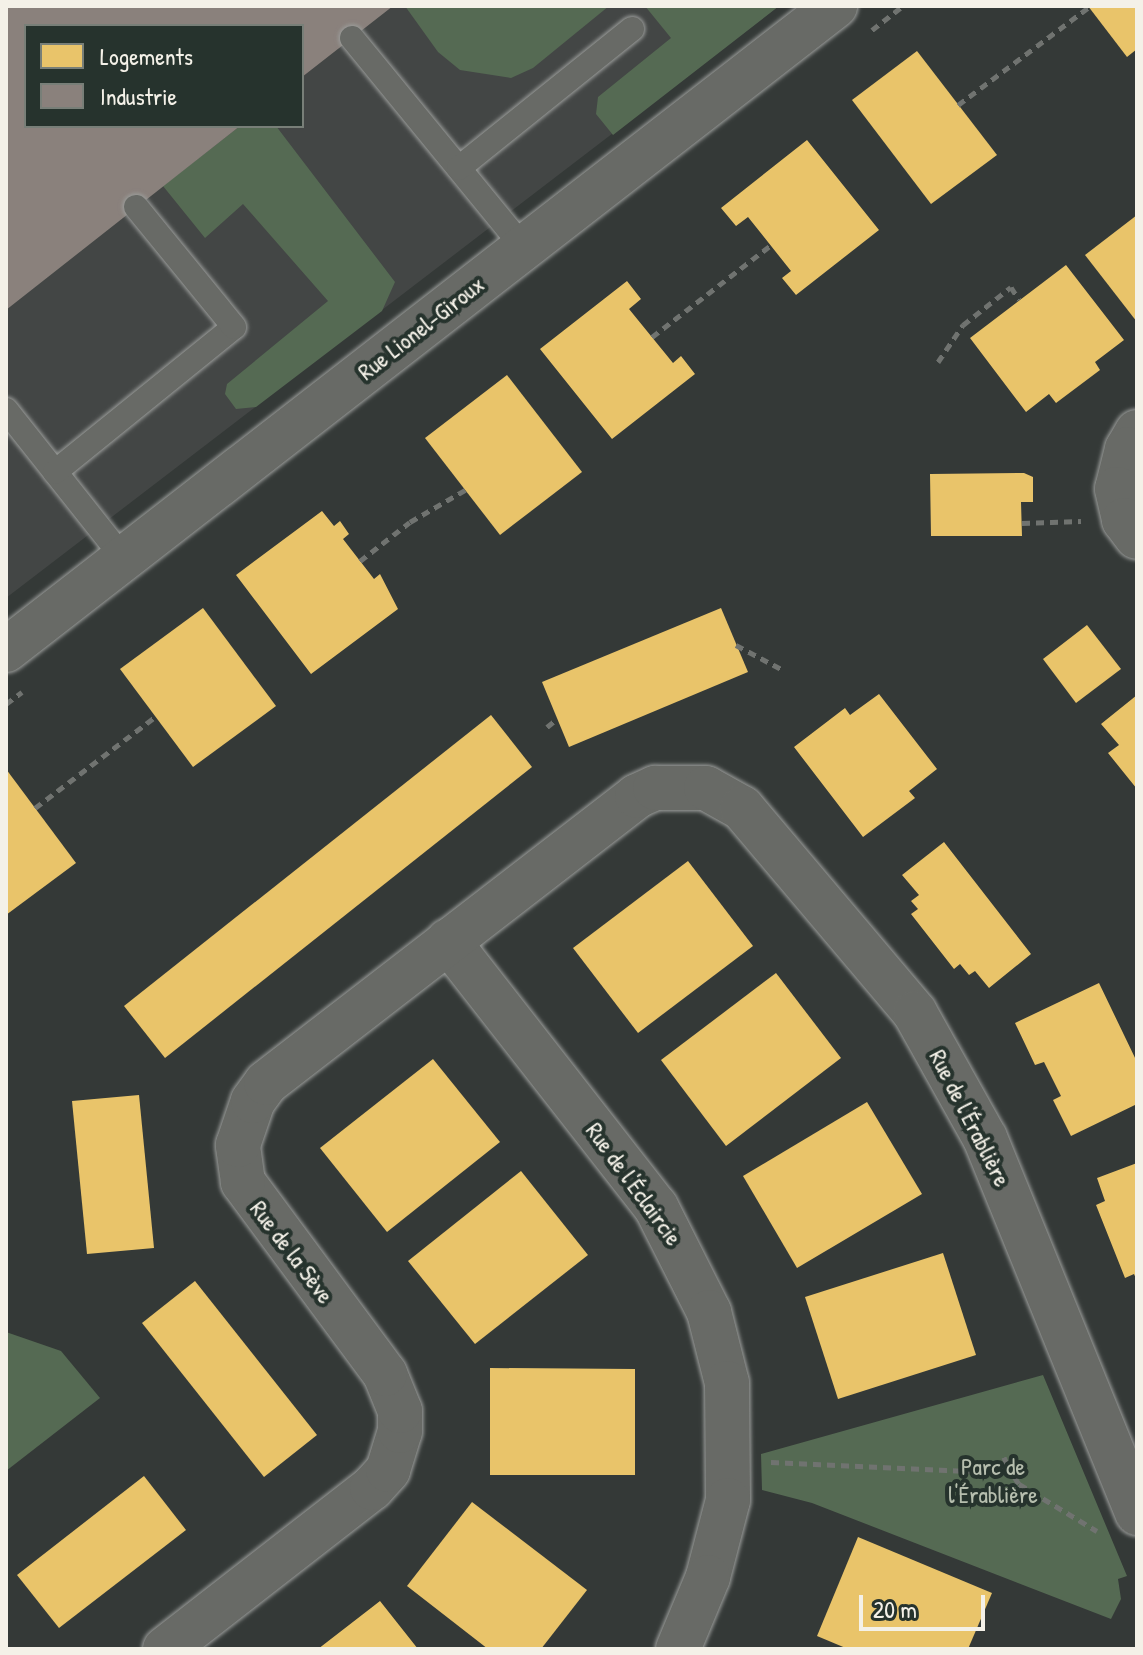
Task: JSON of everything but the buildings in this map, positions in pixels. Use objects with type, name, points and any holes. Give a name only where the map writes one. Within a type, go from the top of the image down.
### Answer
[{"type":"street","name":"Rue Lionel-Giroux","points":[[6,650],[835,6]]},
{"type":"street","points":[[1131,528],[1117,489],[1127,449],[1137,432]]},
{"type":"street","name":"Rue de la Sève","points":[[165,1649],[388,1470],[400,1431],[395,1394],[385,1374],[252,1200],[238,1163],[238,1145],[242,1123],[266,1083],[637,796],[681,785],[706,788]]},
{"type":"street","name":"Rue de l'Érablière","points":[[706,788],[742,808],[762,828],[915,1013],[985,1138],[1118,1523]]},
{"type":"street","name":"Rue de l'Éclaircie","points":[[448,941],[656,1207],[709,1312],[727,1383],[729,1487],[708,1577],[678,1649]]},
{"type":"lane","points":[[459,168],[632,29]]},
{"type":"lane","points":[[352,38],[524,248]]},
{"type":"lane","points":[[55,472],[234,327],[136,207]]},
{"type":"lane","points":[[6,410],[124,559]]},
{"type":"path","points":[[958,105],[1089,7]]},
{"type":"path","points":[[652,337],[771,245]]},
{"type":"path","points":[[938,362],[963,325],[1011,287],[1019,300]]},
{"type":"path","points":[[360,561],[410,522],[465,490]]},
{"type":"path","points":[[1022,523],[1131,528]]},
{"type":"path","points":[[736,645],[785,671]]},
{"type":"path","points":[[35,808],[155,717]]},
{"type":"path","points":[[547,727],[557,719]]},
{"type":"path","points":[[1004,1457],[1019,1484],[1118,1523]]},
{"type":"path","points":[[762,1462],[968,1471],[1007,1465]]},
{"type":"shaded area","points":[[6,6],[779,6],[6,598]]},
{"type":"green space","points":[[405,6],[609,6],[533,68],[511,78],[460,70],[438,52]]},
{"type":"green space","points":[[645,6],[779,6],[613,135],[596,114],[598,97],[671,38]]},
{"type":"green space","points":[[237,128],[278,128],[395,282],[382,311],[256,407],[236,409],[225,394],[227,384],[328,301],[243,204],[205,238],[163,186]]},
{"type":"green space","points":[[6,1332],[61,1351],[100,1398],[6,1471]]},
{"type":"green space","name":"Parc de l'Érablière","points":[[1043,1375],[1127,1576],[1118,1579],[1121,1599],[1111,1619],[812,1503],[762,1490],[761,1454]]}]
